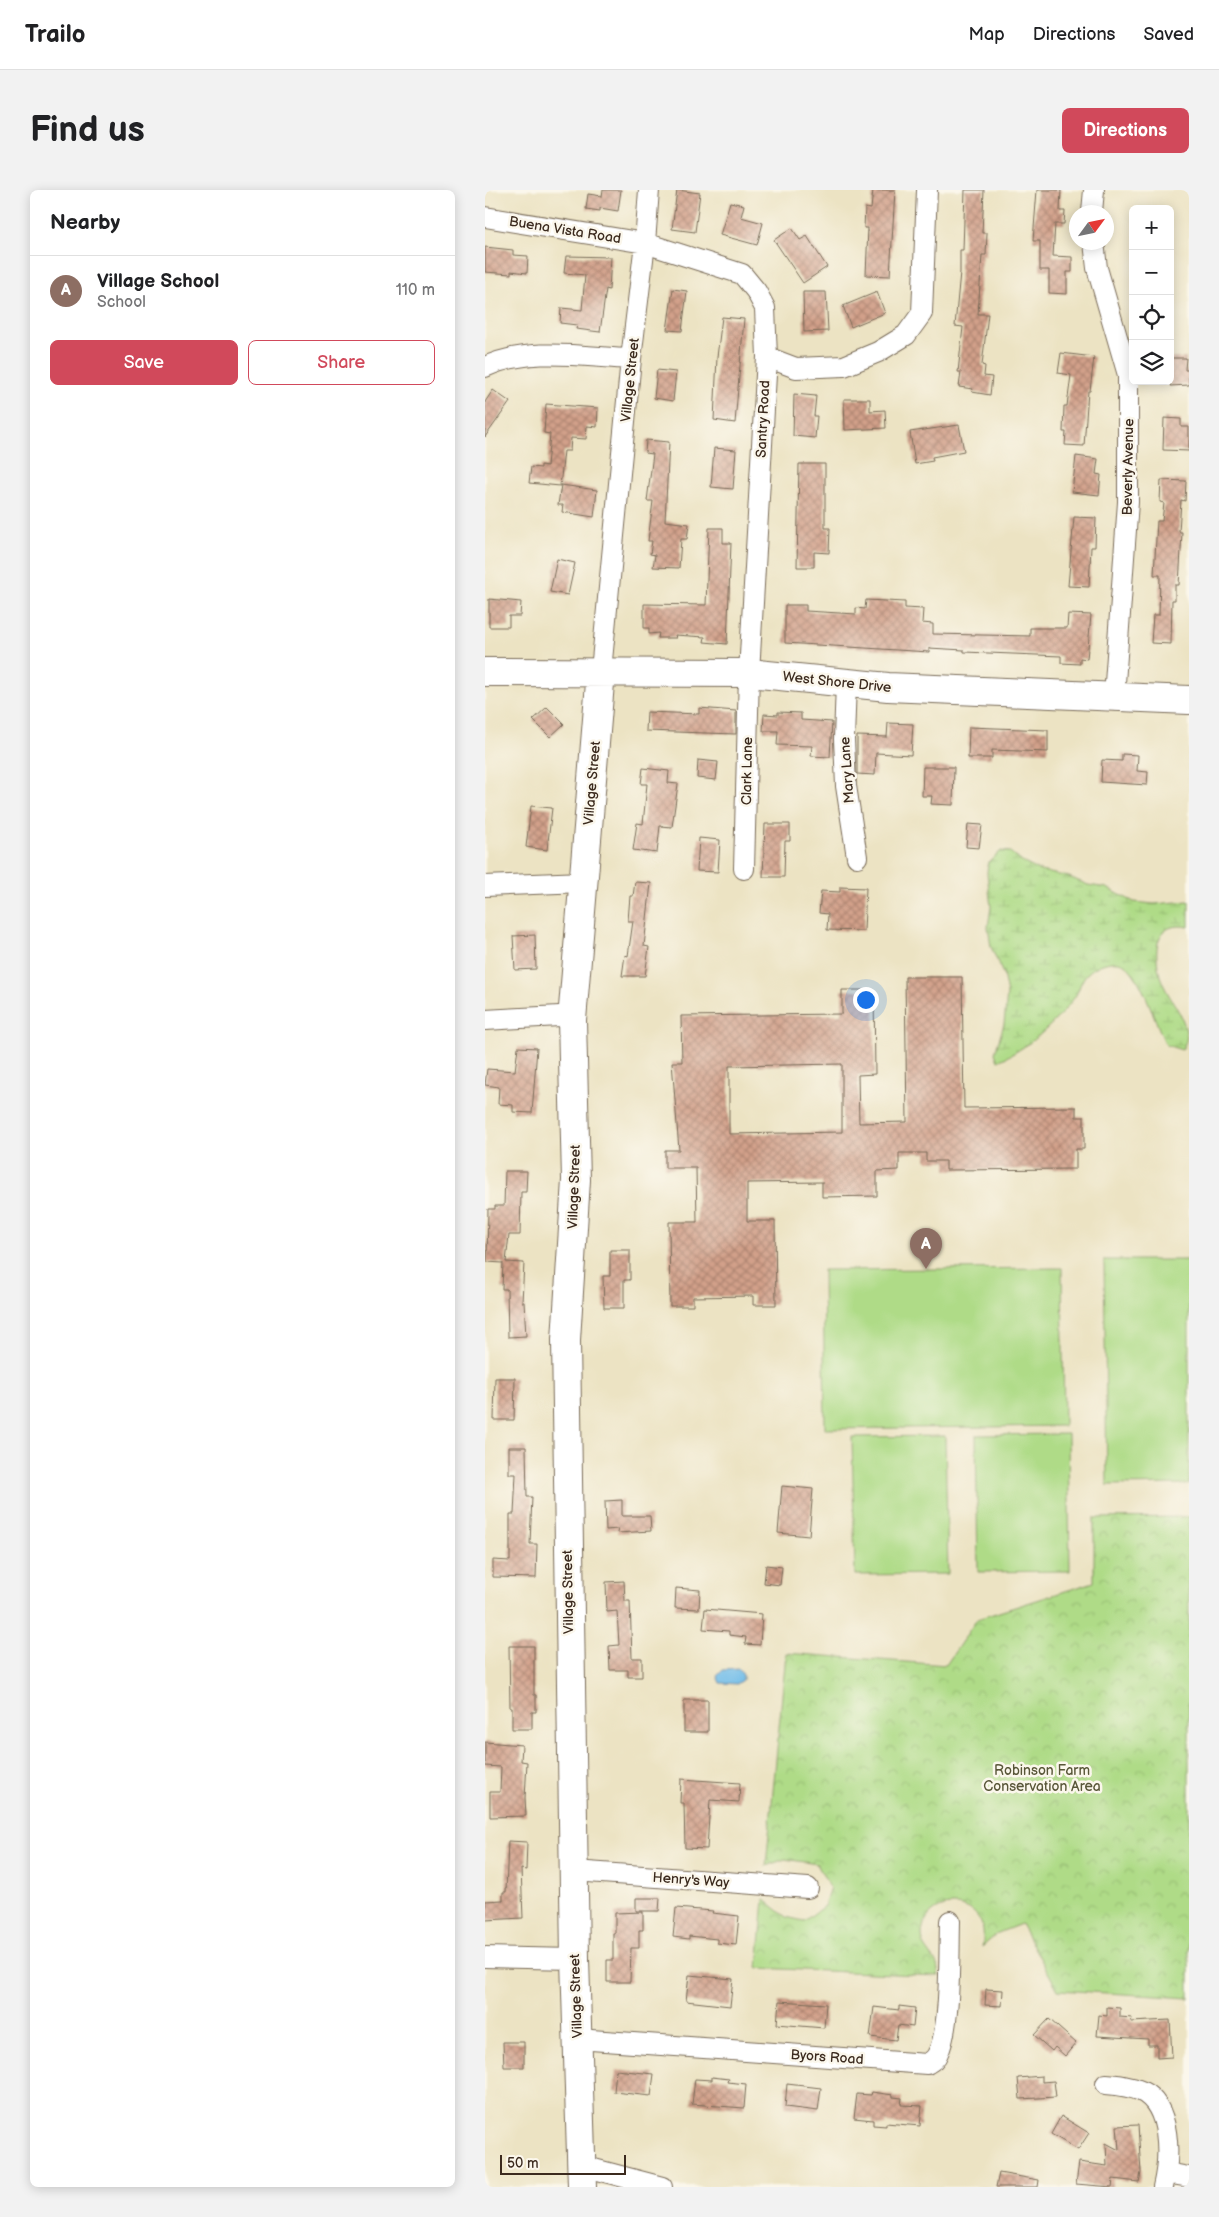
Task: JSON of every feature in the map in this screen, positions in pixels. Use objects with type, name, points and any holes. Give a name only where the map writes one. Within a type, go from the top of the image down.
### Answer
[{"type":"main road","name":"Village Street","points":[[582,2180],[575,1960],[566,1340],[576,1180],[572,1020],[601,671]]},
{"type":"main road","name":"West Shore Drive","points":[[485,672],[749,673],[887,687],[1189,700]]},
{"type":"street","name":"Village Street","points":[[601,671],[649,190]]},
{"type":"street","points":[[767,357],[796,368],[844,366],[878,352],[906,335],[922,313],[927,190]]},
{"type":"street","points":[[1093,205],[1094,190]]},
{"type":"street","name":"Buena Vista Road","points":[[485,217],[645,243]]},
{"type":"street","name":"Santry Road","points":[[645,243],[742,274],[756,291],[765,308],[767,357],[749,673]]},
{"type":"street","name":"Beverly Avenue","points":[[1095,250],[1097,268],[1128,375],[1128,502],[1114,696]]},
{"type":"street","points":[[485,367],[499,361],[522,356],[561,354],[631,359]]},
{"type":"street","name":"Clark Lane","points":[[745,869],[749,673]]},
{"type":"street","name":"Mary Lane","points":[[846,683],[844,740],[846,786],[857,856]]},
{"type":"street","points":[[485,886],[583,882]]},
{"type":"street","points":[[485,1020],[560,1016],[572,1020]]},
{"type":"street","name":"Henry's Way","points":[[574,1871],[808,1888]]},
{"type":"street","name":"Byors Road","points":[[577,2039],[927,2064],[935,2060],[945,2032],[950,1921]]},
{"type":"street","points":[[485,1957],[575,1960]]},
{"type":"street","points":[[1106,2084],[1141,2091],[1156,2102],[1166,2127],[1165,2180],[1189,2177]]},
{"type":"street","points":[[582,2180],[661,2187]]},
{"type":"green space","points":[[1001,851],[1010,852],[1022,862],[1040,871],[1069,877],[1088,885],[1107,888],[1134,902],[1154,904],[1189,901],[1189,927],[1178,926],[1169,928],[1159,939],[1157,947],[1160,976],[1184,1024],[1187,1037],[1182,1050],[1166,1045],[1139,983],[1127,966],[1123,963],[1113,962],[1097,966],[1089,972],[1074,998],[1040,1035],[1009,1056],[998,1061],[995,1053],[1004,1024],[1007,994],[1003,974],[991,947],[988,927],[991,907],[987,873],[988,863]]},
{"type":"green space","points":[[1104,1260],[1189,1260],[1189,1484],[1107,1485]]},
{"type":"green space","points":[[1062,1268],[1064,1426],[825,1429],[823,1270]]},
{"type":"green space","points":[[1068,1434],[1070,1571],[978,1572],[976,1435]]},
{"type":"green space","points":[[945,1436],[948,1574],[855,1575],[852,1437]]},
{"type":"green space","name":"Robinson Farm Conservation Area","points":[[1189,1517],[1189,1998],[1058,1990],[1021,1924],[998,1933],[982,1947],[983,1930],[978,1917],[969,1909],[957,1905],[945,1906],[934,1911],[926,1920],[922,1934],[925,1947],[937,1965],[939,1976],[758,1968],[764,1899],[786,1917],[804,1921],[824,1906],[830,1888],[817,1864],[785,1859],[766,1866],[786,1653],[946,1665],[977,1619],[1094,1582],[1094,1518]]},
{"type":"water","points":[[739,1669],[743,1675],[743,1680],[737,1684],[720,1683],[717,1676],[723,1670]]},
{"type":"building","points":[[603,190],[621,190],[618,211],[600,208],[600,211],[586,209],[588,194],[602,196]]},
{"type":"building","points":[[677,190],[700,193],[695,232],[672,229]]},
{"type":"building","points":[[873,190],[895,190],[890,276],[866,275],[868,228],[864,228],[865,208],[871,209]]},
{"type":"building","points":[[965,190],[984,190],[982,233],[987,233],[986,255],[982,255],[978,314],[988,314],[982,365],[985,366],[984,376],[992,377],[990,395],[972,392],[973,389],[959,387],[961,372],[958,372],[963,327],[955,326],[960,250],[963,250]]},
{"type":"building","points":[[1037,190],[1061,190],[1060,211],[1065,211],[1064,224],[1055,224],[1053,256],[1072,257],[1072,272],[1067,272],[1067,294],[1049,293],[1049,270],[1040,270],[1040,241],[1033,241]]},
{"type":"building","points":[[730,202],[744,205],[741,217],[763,223],[757,245],[720,235]]},
{"type":"building","points":[[792,228],[800,240],[807,236],[827,267],[803,283],[774,240]]},
{"type":"building","points":[[485,247],[513,250],[513,255],[528,256],[527,273],[511,271],[511,274],[485,272]]},
{"type":"building","points":[[566,256],[611,257],[609,290],[606,289],[600,332],[576,329],[577,325],[560,323],[561,308],[582,310],[585,275],[564,273]]},
{"type":"building","points":[[673,289],[687,291],[682,331],[667,330]]},
{"type":"building","points":[[803,292],[826,292],[828,331],[804,332]]},
{"type":"building","points":[[877,292],[885,313],[851,327],[843,306]]},
{"type":"building","points":[[722,317],[744,319],[735,423],[714,420],[717,357]]},
{"type":"building","points":[[1061,353],[1094,357],[1090,391],[1088,391],[1084,446],[1065,445],[1066,432],[1063,432],[1064,406],[1067,406],[1071,375],[1058,373]]},
{"type":"building","points":[[1174,358],[1186,358],[1185,370],[1189,370],[1189,385],[1170,386],[1174,385]]},
{"type":"building","points":[[657,370],[676,372],[673,401],[654,398]]},
{"type":"building","points":[[493,390],[510,402],[485,437],[485,402]]},
{"type":"building","points":[[794,394],[816,396],[814,416],[817,416],[815,438],[793,436]]},
{"type":"building","points":[[844,399],[870,399],[870,411],[885,410],[886,428],[845,430]]},
{"type":"building","points":[[546,404],[598,408],[597,427],[587,426],[586,439],[571,438],[570,451],[564,451],[560,486],[529,483],[531,467],[541,468],[541,465],[547,466],[550,434],[544,433]]},
{"type":"building","points":[[1164,418],[1181,419],[1181,427],[1189,427],[1189,451],[1163,450]]},
{"type":"building","points":[[959,425],[964,451],[932,457],[933,461],[915,464],[910,432]]},
{"type":"building","points":[[646,440],[669,442],[665,521],[689,524],[687,539],[681,539],[679,568],[653,567],[655,555],[650,554],[652,541],[648,541],[653,501],[647,501],[653,454],[645,453]]},
{"type":"building","points":[[714,448],[736,450],[733,489],[711,487]]},
{"type":"building","points":[[1076,456],[1098,459],[1096,474],[1101,475],[1099,495],[1072,492]]},
{"type":"building","points":[[799,464],[825,464],[825,528],[830,528],[829,553],[814,552],[814,567],[797,567]]},
{"type":"building","points":[[1161,480],[1186,481],[1185,501],[1181,500],[1179,532],[1182,532],[1179,585],[1175,585],[1175,600],[1172,600],[1171,644],[1151,643],[1153,615],[1159,615],[1160,575],[1154,575],[1157,521],[1162,521],[1164,503],[1160,502]]},
{"type":"building","points":[[561,485],[597,490],[594,517],[562,512],[563,505],[558,505]]},
{"type":"building","points":[[1074,517],[1096,518],[1095,547],[1091,547],[1089,587],[1068,586]]},
{"type":"building","points":[[709,528],[723,528],[723,543],[731,543],[727,644],[704,642],[705,637],[675,635],[676,638],[658,638],[659,633],[649,634],[649,628],[644,628],[644,604],[706,605]]},
{"type":"building","points":[[557,559],[575,563],[568,595],[550,592]]},
{"type":"building","points":[[489,599],[521,602],[520,616],[509,616],[509,627],[489,627]]},
{"type":"building","points":[[866,600],[905,602],[905,608],[923,609],[922,623],[933,624],[933,634],[1030,636],[1030,628],[1067,628],[1068,614],[1091,615],[1087,659],[1080,658],[1080,664],[1061,663],[1061,656],[964,652],[964,650],[929,648],[929,652],[785,643],[785,605],[806,605],[806,611],[856,614],[856,608],[865,609]]},
{"type":"building","points":[[547,707],[564,724],[550,737],[533,720]]},
{"type":"building","points":[[699,708],[736,711],[736,734],[646,731],[647,712],[699,714]]},
{"type":"building","points":[[778,712],[801,713],[801,720],[832,722],[830,757],[811,756],[812,746],[777,745],[778,731],[763,731],[764,714],[778,715]]},
{"type":"building","points":[[888,723],[913,724],[911,755],[876,753],[875,775],[857,774],[857,736],[887,737]]},
{"type":"building","points":[[969,727],[1048,730],[1048,752],[992,750],[992,758],[968,758]]},
{"type":"building","points":[[1122,754],[1138,755],[1137,771],[1148,772],[1147,785],[1101,782],[1102,760],[1122,761]]},
{"type":"building","points":[[698,760],[718,762],[716,780],[697,778]]},
{"type":"building","points":[[923,767],[954,767],[953,805],[931,804],[932,796],[922,796]]},
{"type":"building","points":[[643,768],[669,771],[668,783],[678,784],[672,827],[660,826],[657,853],[633,850],[637,823],[643,824],[647,784],[641,784]]},
{"type":"building","points":[[531,806],[552,808],[547,850],[526,847]]},
{"type":"building","points":[[765,824],[790,824],[790,841],[785,841],[784,877],[763,877]]},
{"type":"building","points":[[968,824],[982,825],[979,848],[966,847]]},
{"type":"building","points":[[699,838],[720,840],[718,872],[697,871]]},
{"type":"building","points":[[635,882],[651,883],[644,946],[649,947],[645,976],[622,976],[625,955],[628,956],[633,921],[628,921],[630,896],[633,896]]},
{"type":"building","points":[[840,887],[866,888],[864,931],[827,930],[828,914],[819,913],[821,891],[840,892]]},
{"type":"building","points":[[535,935],[536,969],[515,970],[513,936]]},
{"type":"building","points":[[905,977],[962,977],[964,1108],[1076,1107],[1076,1117],[1084,1117],[1084,1149],[1076,1149],[1076,1169],[946,1170],[946,1161],[926,1161],[926,1153],[899,1153],[899,1170],[877,1171],[877,1196],[822,1197],[822,1182],[747,1183],[747,1221],[775,1221],[776,1305],[753,1305],[753,1296],[693,1297],[693,1306],[670,1306],[669,1222],[697,1222],[696,1168],[665,1168],[665,1150],[679,1150],[672,1062],[682,1062],[681,1016],[842,1014],[842,990],[874,990],[875,1074],[858,1075],[859,1123],[907,1122]],"holes":[[[842,1064],[842,1132],[729,1134],[729,1066]]]},
{"type":"building","points":[[518,1047],[537,1048],[532,1113],[513,1112],[513,1105],[498,1104],[499,1087],[485,1085],[487,1069],[515,1071]]},
{"type":"building","points":[[505,1171],[527,1171],[526,1192],[521,1192],[520,1235],[509,1235],[506,1262],[524,1263],[522,1302],[524,1302],[526,1336],[508,1337],[507,1289],[502,1289],[503,1263],[487,1262],[488,1209],[495,1209],[495,1206],[504,1206]]},
{"type":"building","points":[[610,1250],[630,1250],[630,1280],[624,1280],[624,1308],[604,1308],[603,1276],[610,1276]]},
{"type":"building","points":[[495,1378],[515,1378],[514,1420],[494,1420]]},
{"type":"building","points":[[509,1447],[526,1447],[527,1497],[532,1497],[530,1544],[537,1544],[536,1578],[493,1577],[493,1560],[510,1561],[510,1514],[514,1514],[516,1474],[509,1474]]},
{"type":"building","points":[[782,1486],[813,1489],[809,1536],[778,1533]]},
{"type":"building","points":[[622,1500],[622,1516],[650,1516],[651,1531],[617,1533],[618,1529],[606,1530],[605,1501]]},
{"type":"building","points":[[766,1565],[782,1567],[780,1585],[764,1583]]},
{"type":"building","points":[[624,1581],[625,1601],[630,1601],[632,1658],[642,1658],[642,1677],[628,1677],[628,1670],[610,1670],[609,1646],[619,1645],[617,1611],[607,1612],[606,1582]]},
{"type":"building","points":[[676,1588],[700,1590],[699,1609],[675,1608]]},
{"type":"building","points":[[705,1609],[762,1614],[760,1645],[745,1644],[746,1637],[729,1635],[729,1631],[703,1629]]},
{"type":"building","points":[[509,1646],[534,1646],[536,1712],[532,1712],[532,1729],[512,1729]]},
{"type":"building","points":[[684,1700],[708,1700],[708,1732],[684,1732]]},
{"type":"building","points":[[485,1742],[522,1745],[521,1761],[527,1762],[526,1816],[490,1817],[490,1792],[500,1792],[501,1767],[485,1766]]},
{"type":"building","points":[[681,1779],[740,1783],[739,1802],[710,1800],[707,1849],[685,1848],[684,1803],[680,1803]]},
{"type":"building","points":[[508,1841],[527,1842],[526,1870],[521,1869],[523,1918],[485,1920],[485,1901],[503,1900],[503,1892],[506,1892]]},
{"type":"building","points":[[636,1898],[660,1898],[659,1911],[636,1911]]},
{"type":"building","points":[[676,1908],[713,1911],[712,1913],[739,1916],[736,1945],[717,1943],[717,1939],[689,1936],[689,1939],[673,1937]]},
{"type":"building","points":[[643,1912],[643,1930],[639,1930],[639,1948],[631,1948],[630,1982],[607,1982],[607,1960],[613,1960],[615,1913]]},
{"type":"building","points":[[689,1975],[733,1979],[730,2006],[686,2001]]},
{"type":"building","points":[[986,1989],[1003,1990],[1002,2006],[985,2005]]},
{"type":"building","points":[[779,2001],[826,2004],[824,2028],[777,2024]]},
{"type":"building","points":[[899,2006],[915,2008],[913,2027],[898,2025],[896,2040],[870,2037],[874,2007],[899,2010]]},
{"type":"building","points":[[1107,2007],[1120,2008],[1120,2017],[1132,2018],[1131,2022],[1170,2020],[1172,2057],[1157,2058],[1157,2045],[1148,2045],[1148,2039],[1097,2036],[1099,2015],[1107,2016]]},
{"type":"building","points":[[1049,2019],[1076,2043],[1065,2056],[1055,2047],[1052,2051],[1034,2035]]},
{"type":"building","points":[[503,2042],[524,2042],[524,2067],[504,2067]]},
{"type":"building","points":[[616,2070],[654,2074],[651,2096],[614,2092]]},
{"type":"building","points":[[1042,2076],[1042,2082],[1054,2081],[1056,2097],[1020,2099],[1018,2078]]},
{"type":"building","points":[[712,2077],[729,2079],[728,2082],[746,2084],[744,2108],[692,2104],[695,2079],[712,2080]]},
{"type":"building","points":[[787,2084],[821,2088],[818,2111],[785,2107]]},
{"type":"building","points":[[872,2092],[902,2098],[901,2105],[922,2106],[920,2126],[886,2123],[886,2126],[873,2125],[873,2120],[854,2118],[857,2094],[871,2095]]},
{"type":"building","points":[[1061,2116],[1089,2133],[1078,2150],[1051,2134]]},
{"type":"building","points":[[1138,2125],[1141,2173],[1139,2182],[1113,2179],[1112,2187],[1076,2184],[1079,2162],[1107,2166],[1106,2143],[1119,2150],[1117,2126]]},
{"type":"building","points":[[999,2173],[1039,2180],[1038,2187],[996,2187]]},
{"type":"place","name":"Village School","points":[[926,1269]]}]
